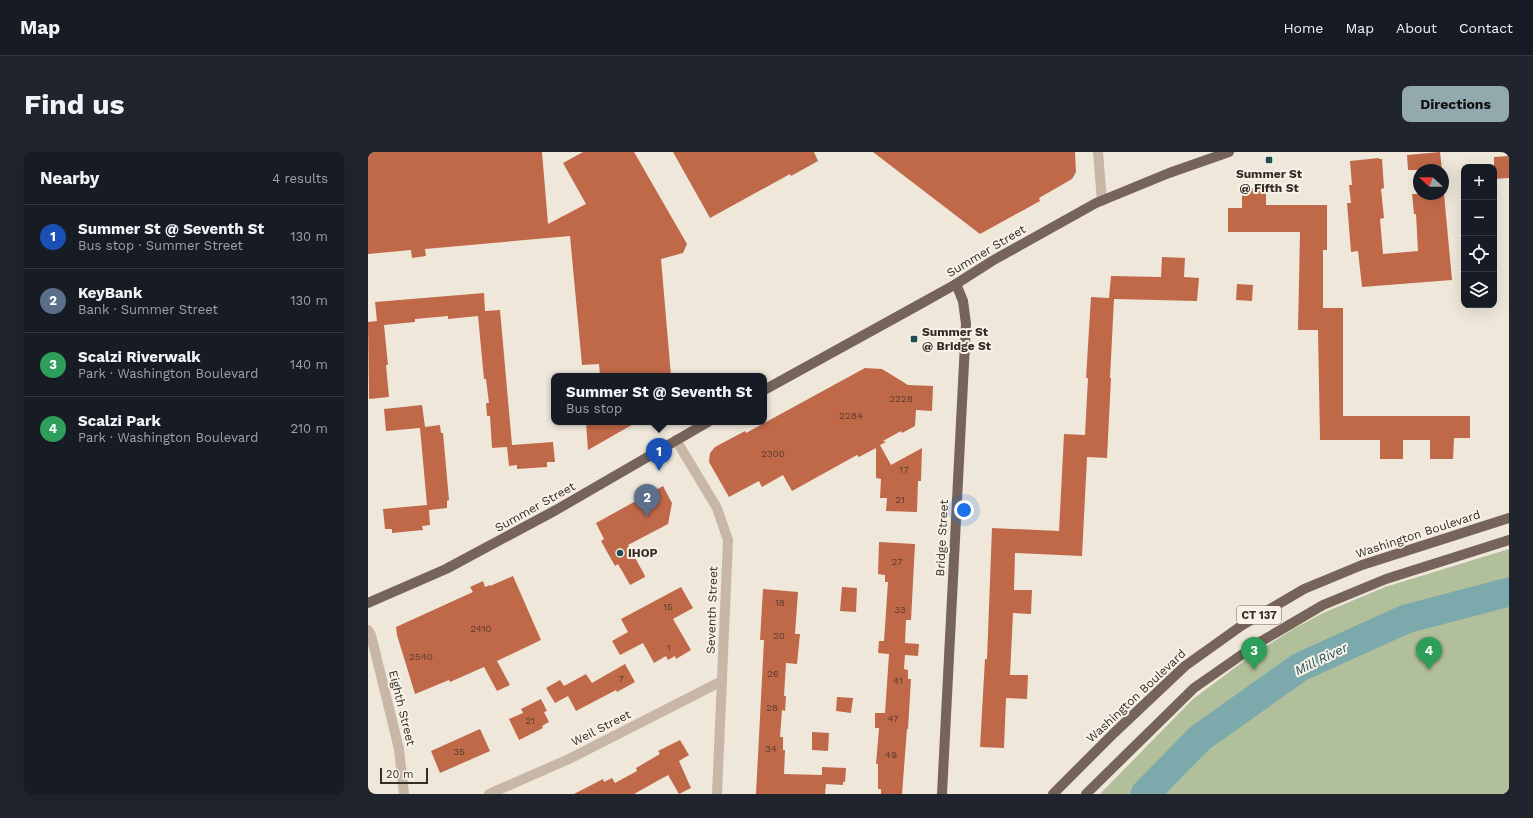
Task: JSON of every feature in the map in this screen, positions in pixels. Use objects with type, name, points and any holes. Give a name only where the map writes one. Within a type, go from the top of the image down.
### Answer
[{"type":"main road","name":"Summer Street","points":[[767,388],[956,284],[1012,249],[1102,201],[1169,173],[1229,152]]},
{"type":"main road","name":"Bridge Street","points":[[942,794],[966,324],[963,301],[956,284]]},
{"type":"main road","name":"Summer Street","points":[[368,603],[446,569],[569,504],[703,425]]},
{"type":"main road","name":"Washington Boulevard","points":[[1053,793],[1185,666],[1241,626],[1304,589],[1355,568],[1509,518]]},
{"type":"main road","name":"CT 137","points":[[1086,794],[1194,688],[1260,642],[1323,605],[1386,579],[1509,540]]},
{"type":"street","points":[[1098,152],[1102,201]]},
{"type":"street","name":"Seventh Street","points":[[676,440],[716,508],[728,540],[717,794]]},
{"type":"street","name":"Eighth Street","points":[[368,630],[371,635],[399,749],[404,794]]},
{"type":"street","name":"Weil Street","points":[[489,794],[569,759],[722,681]]},
{"type":"green space","points":[[1509,549],[1509,794],[1100,794],[1193,699],[1248,658],[1293,629],[1323,613],[1385,587]]},
{"type":"building","points":[[368,152],[542,152],[548,224],[586,204],[563,163],[583,152],[634,152],[687,244],[683,253],[661,259],[671,373],[600,373],[599,364],[582,365],[570,236],[425,249],[426,256],[412,258],[411,250],[368,254]]},
{"type":"building","points":[[673,152],[814,152],[818,161],[791,176],[790,174],[710,218]]},
{"type":"building","points":[[873,152],[1075,152],[1076,172],[1072,179],[1039,198],[1040,201],[980,234]]},
{"type":"building","points":[[1440,152],[1441,164],[1413,164],[1413,170],[1408,170],[1407,155]]},
{"type":"building","points":[[1509,156],[1509,178],[1497,179],[1497,164],[1494,164],[1494,157]]},
{"type":"building","points":[[1382,159],[1384,188],[1381,189],[1384,218],[1380,219],[1383,254],[1418,251],[1416,214],[1414,214],[1412,194],[1413,200],[1445,200],[1452,280],[1362,287],[1358,251],[1351,252],[1347,203],[1351,203],[1349,185],[1352,185],[1350,161]]},
{"type":"building","points":[[1242,188],[1266,188],[1266,205],[1327,205],[1327,250],[1323,250],[1323,308],[1343,308],[1343,416],[1470,416],[1470,438],[1454,438],[1453,459],[1430,459],[1430,440],[1403,440],[1403,459],[1380,459],[1380,440],[1320,440],[1318,330],[1298,330],[1300,232],[1228,232],[1228,208],[1242,208]]},
{"type":"building","points":[[1162,257],[1185,258],[1184,277],[1199,278],[1197,301],[1114,299],[1107,458],[1087,457],[1082,556],[1015,553],[1014,590],[1032,590],[1031,614],[1013,613],[1010,675],[1028,675],[1027,699],[1006,698],[1004,748],[980,747],[985,659],[987,659],[992,528],[1059,531],[1064,434],[1085,435],[1088,378],[1086,378],[1091,297],[1109,298],[1111,276],[1161,277]]},
{"type":"building","points":[[1237,284],[1253,285],[1252,301],[1236,300]]},
{"type":"building","points":[[484,293],[485,311],[500,310],[512,445],[553,442],[555,462],[547,462],[547,467],[517,469],[517,465],[509,466],[507,447],[492,448],[490,416],[487,416],[486,403],[489,403],[486,379],[484,379],[478,316],[448,319],[448,316],[415,319],[415,322],[384,325],[388,365],[386,365],[389,397],[369,399],[368,322],[377,321],[375,302]]},
{"type":"building","points":[[865,368],[882,369],[908,385],[933,386],[932,411],[916,410],[915,426],[902,433],[901,431],[883,441],[886,442],[880,445],[891,465],[922,448],[921,481],[918,481],[917,512],[886,511],[887,498],[880,498],[881,479],[876,478],[876,448],[859,457],[857,455],[792,491],[783,475],[762,487],[759,481],[729,497],[709,462],[710,453],[715,447],[745,431],[746,433],[761,425],[767,425],[767,422]]},
{"type":"building","points":[[422,405],[425,427],[440,425],[441,433],[443,433],[449,500],[447,501],[447,508],[429,510],[430,525],[422,526],[423,530],[392,533],[392,529],[385,529],[383,509],[427,505],[420,428],[386,431],[384,409]]},
{"type":"building","points":[[586,425],[632,425],[588,450]]},
{"type":"building","points":[[663,486],[672,503],[668,524],[628,545],[645,577],[630,585],[618,564],[615,566],[601,541],[604,539],[596,523]]},
{"type":"building","points":[[879,542],[915,544],[911,620],[906,620],[905,643],[919,644],[918,656],[905,655],[904,669],[908,670],[908,679],[911,679],[902,794],[881,794],[881,789],[878,789],[878,764],[876,764],[879,728],[875,728],[875,713],[885,713],[889,654],[878,653],[879,641],[884,641],[888,582],[885,582],[885,575],[878,574]]},
{"type":"building","points":[[513,576],[541,640],[497,661],[510,685],[497,691],[484,667],[450,682],[449,680],[415,694],[397,635],[396,627],[473,592],[470,587],[483,581],[485,587]]},
{"type":"building","points":[[681,587],[693,608],[673,619],[691,650],[676,659],[675,656],[668,660],[666,656],[654,663],[643,643],[620,655],[612,641],[628,632],[621,619]]},
{"type":"building","points":[[842,587],[857,588],[856,612],[840,611]]},
{"type":"building","points":[[763,589],[798,592],[795,634],[800,634],[797,664],[786,663],[784,696],[786,696],[785,711],[782,710],[780,737],[783,737],[783,750],[785,750],[784,774],[822,775],[822,767],[846,768],[845,782],[843,782],[843,785],[826,784],[825,794],[756,794],[764,640],[760,640]]},
{"type":"building","points":[[625,664],[635,682],[617,692],[616,690],[576,711],[568,696],[555,703],[546,688],[560,680],[564,686],[586,674],[592,683]]},
{"type":"building","points":[[837,697],[853,698],[851,713],[836,711]]},
{"type":"building","points":[[541,699],[547,711],[544,712],[549,722],[542,726],[543,728],[519,740],[509,719],[523,713],[521,709]]},
{"type":"building","points":[[480,729],[490,751],[440,773],[431,751]]},
{"type":"building","points":[[812,732],[829,733],[828,751],[812,750]]},
{"type":"building","points":[[680,740],[689,755],[679,761],[691,788],[679,794],[668,775],[634,794],[574,794],[603,779],[604,782],[612,778],[615,783],[637,771],[636,768],[660,754],[658,751]]},
{"type":"waterway","name":"Mill River","points":[[1145,794],[1200,738],[1300,667],[1406,619],[1509,592]]},
{"type":"place","name":"Summer St @ Fifth St","points":[[1269,160]]},
{"type":"place","name":"Summer St @ Bridge St","points":[[914,339]]},
{"type":"place","name":"Summer St @ Seventh St","points":[[659,471]]},
{"type":"place","name":"KeyBank","points":[[647,517]]},
{"type":"place","name":"IHOP","points":[[620,553]]},
{"type":"place","name":"Scalzi Riverwalk","points":[[1254,670]]},
{"type":"place","name":"Scalzi Park","points":[[1429,670]]}]
